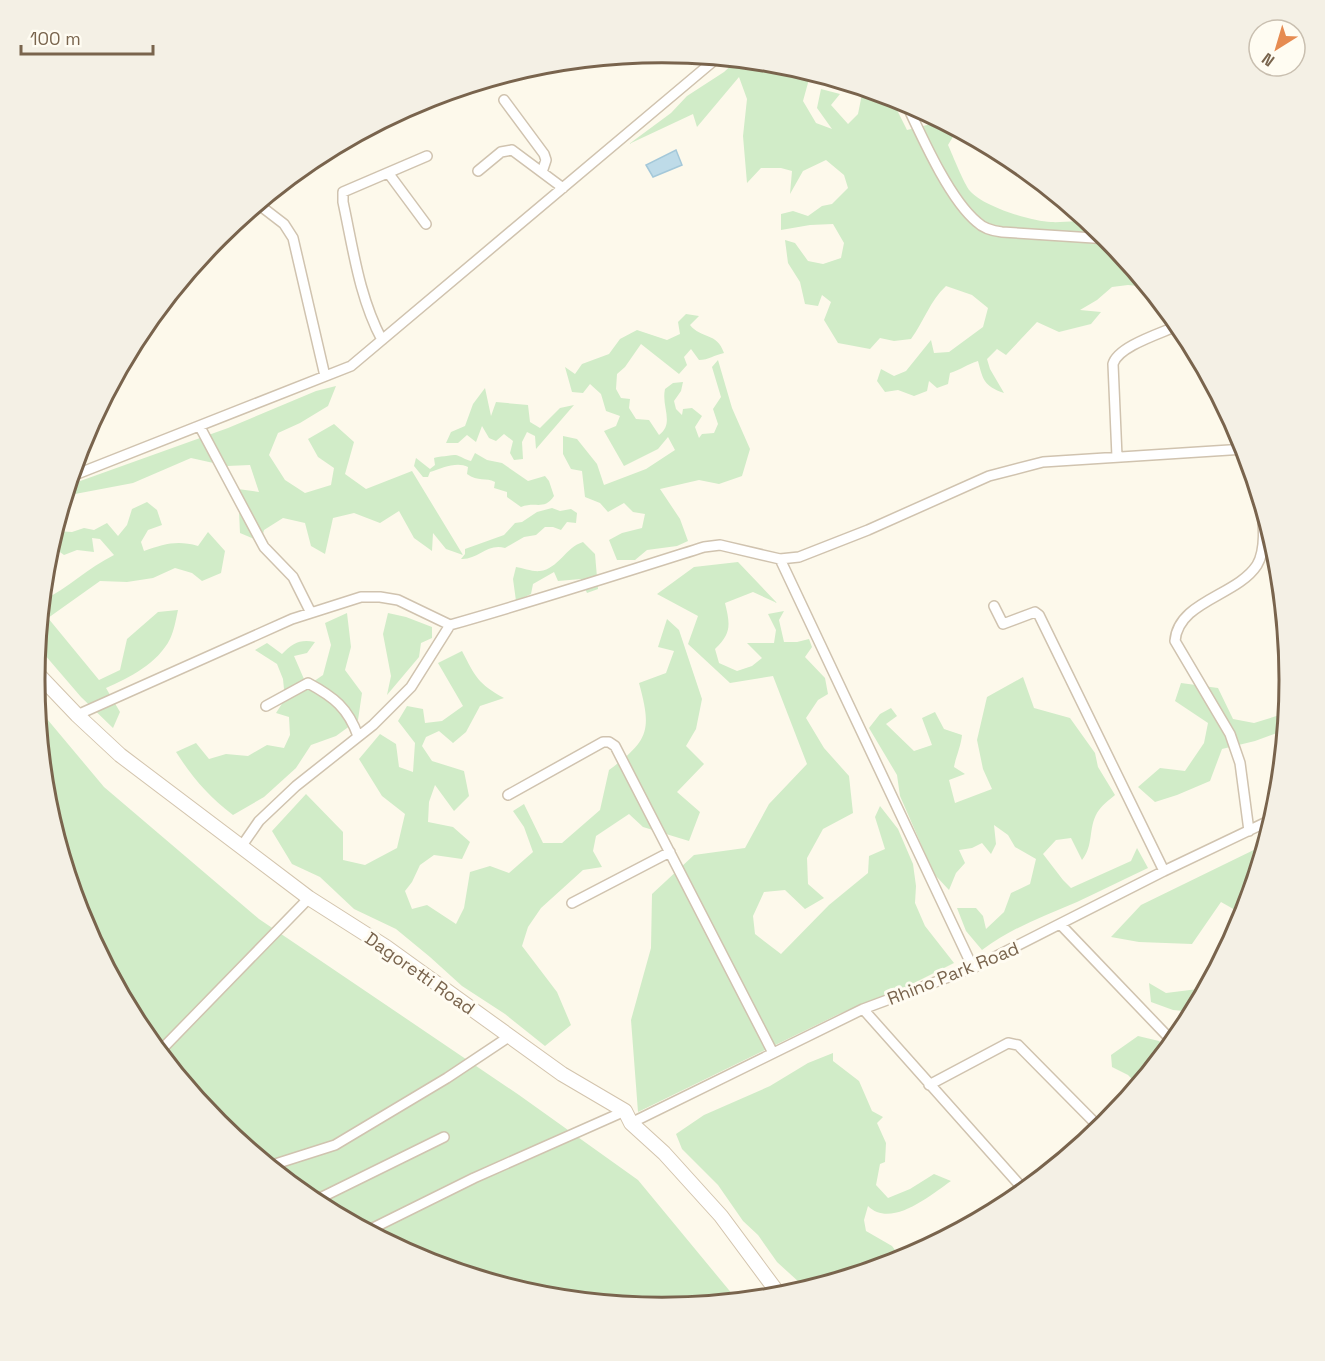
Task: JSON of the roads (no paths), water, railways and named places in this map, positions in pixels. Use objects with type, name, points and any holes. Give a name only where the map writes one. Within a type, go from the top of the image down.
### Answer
[{"type":"main road","name":"Dagoretti Road","points":[[45,682],[76,715],[120,755],[309,898],[386,947],[562,1074],[628,1117],[721,1216],[774,1288]]},
{"type":"street","points":[[82,472],[351,366],[709,65]]},
{"type":"street","points":[[504,100],[544,154],[546,160],[542,172]]},
{"type":"street","points":[[913,117],[956,196],[976,222],[989,230],[1002,232],[1093,238]]},
{"type":"street","points":[[478,171],[507,150],[517,152],[563,188]]},
{"type":"street","points":[[382,340],[372,322],[366,302],[343,202],[343,192],[427,156]]},
{"type":"street","points":[[389,174],[426,224]]},
{"type":"street","points":[[264,209],[284,224],[293,238],[325,376]]},
{"type":"street","points":[[1118,457],[1115,359],[1123,351],[1170,329]]},
{"type":"street","points":[[200,427],[264,547],[293,577],[311,613]]},
{"type":"street","points":[[76,715],[292,619],[361,597],[398,600],[450,625],[517,607],[704,547],[720,545],[780,559],[799,557],[868,530],[989,476],[1043,462],[1235,450]]},
{"type":"street","points":[[1249,831],[1240,763],[1230,734],[1175,641],[1176,632],[1187,615],[1237,584],[1257,564],[1261,553],[1262,535]]},
{"type":"street","points":[[780,559],[973,968]]},
{"type":"street","points":[[994,606],[1003,624],[1035,612],[1039,615],[1164,871]]},
{"type":"street","points":[[242,847],[259,821],[411,687],[450,625]]},
{"type":"street","points":[[266,706],[308,683],[330,695],[352,718],[358,736]]},
{"type":"street","points":[[508,795],[603,742],[609,742],[620,753],[773,1053]]},
{"type":"street","name":"Rhino Park Road","points":[[376,1227],[474,1178],[628,1117],[773,1053],[863,1009],[973,968],[1164,871],[1263,824]]},
{"type":"street","points":[[572,903],[670,852]]},
{"type":"street","points":[[165,1046],[309,898]]},
{"type":"street","points":[[1061,925],[1167,1036]]},
{"type":"street","points":[[863,1009],[1019,1184]]},
{"type":"street","points":[[278,1163],[335,1145],[447,1078],[510,1036]]},
{"type":"street","points":[[929,1085],[1008,1043],[1018,1044],[1094,1122]]},
{"type":"street","points":[[323,1197],[444,1137]]},
{"type":"water","points":[[676,150],[682,165],[653,177],[646,165]]}]
